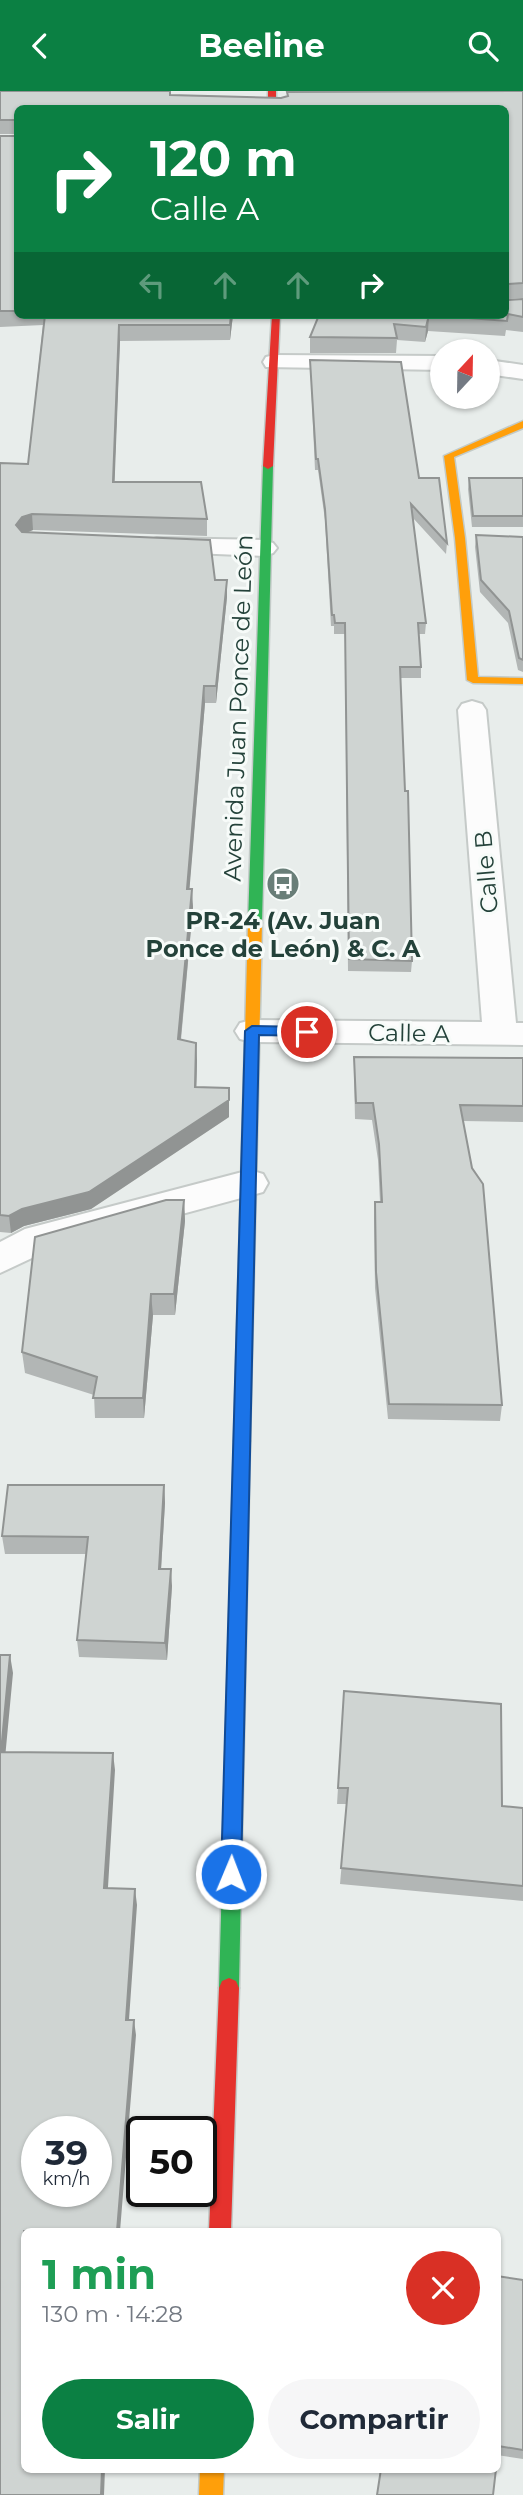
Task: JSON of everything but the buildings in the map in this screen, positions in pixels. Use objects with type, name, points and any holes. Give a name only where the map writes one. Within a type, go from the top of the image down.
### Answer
[{"type":"main road","name":"Avenida Juan Ponce de León","points":[[219,2228],[228,2026],[264,548],[276,319]]},
{"type":"main road","points":[[523,424],[449,456],[473,538],[473,680],[523,681]]},
{"type":"main road","points":[[211,2495],[212,2473]]},
{"type":"street","points":[[274,362],[430,363]]},
{"type":"street","points":[[500,369],[523,372]]},
{"type":"street","points":[[130,545],[264,548]]},
{"type":"street","name":"Calle B","points":[[472,710],[511,1035]]},
{"type":"street","name":"Calle A","points":[[252,1031],[511,1035]]},
{"type":"street","points":[[0,1259],[38,1239],[250,1182]]},
{"type":"traffic: fast","points":[[255,923],[268,466]]},
{"type":"traffic: fast","points":[[229,1988],[242,1441]]},
{"type":"traffic: slow","points":[[523,424],[449,456],[460,538],[473,680],[523,681]]},
{"type":"traffic: slow","points":[[242,1441],[255,923]]},
{"type":"traffic: slow","points":[[211,2495],[212,2473]]},
{"type":"traffic: jam","points":[[272,91],[272,105]]},
{"type":"traffic: jam","points":[[268,466],[276,319]]},
{"type":"traffic: jam","points":[[220,2228],[229,1988]]},
{"type":"place","name":"PR-24 (Av. Juan Ponce de León) & C. A","points":[[283,884]]},
{"type":"route","points":[[231,1874],[252,1031],[307,1032]]}]
